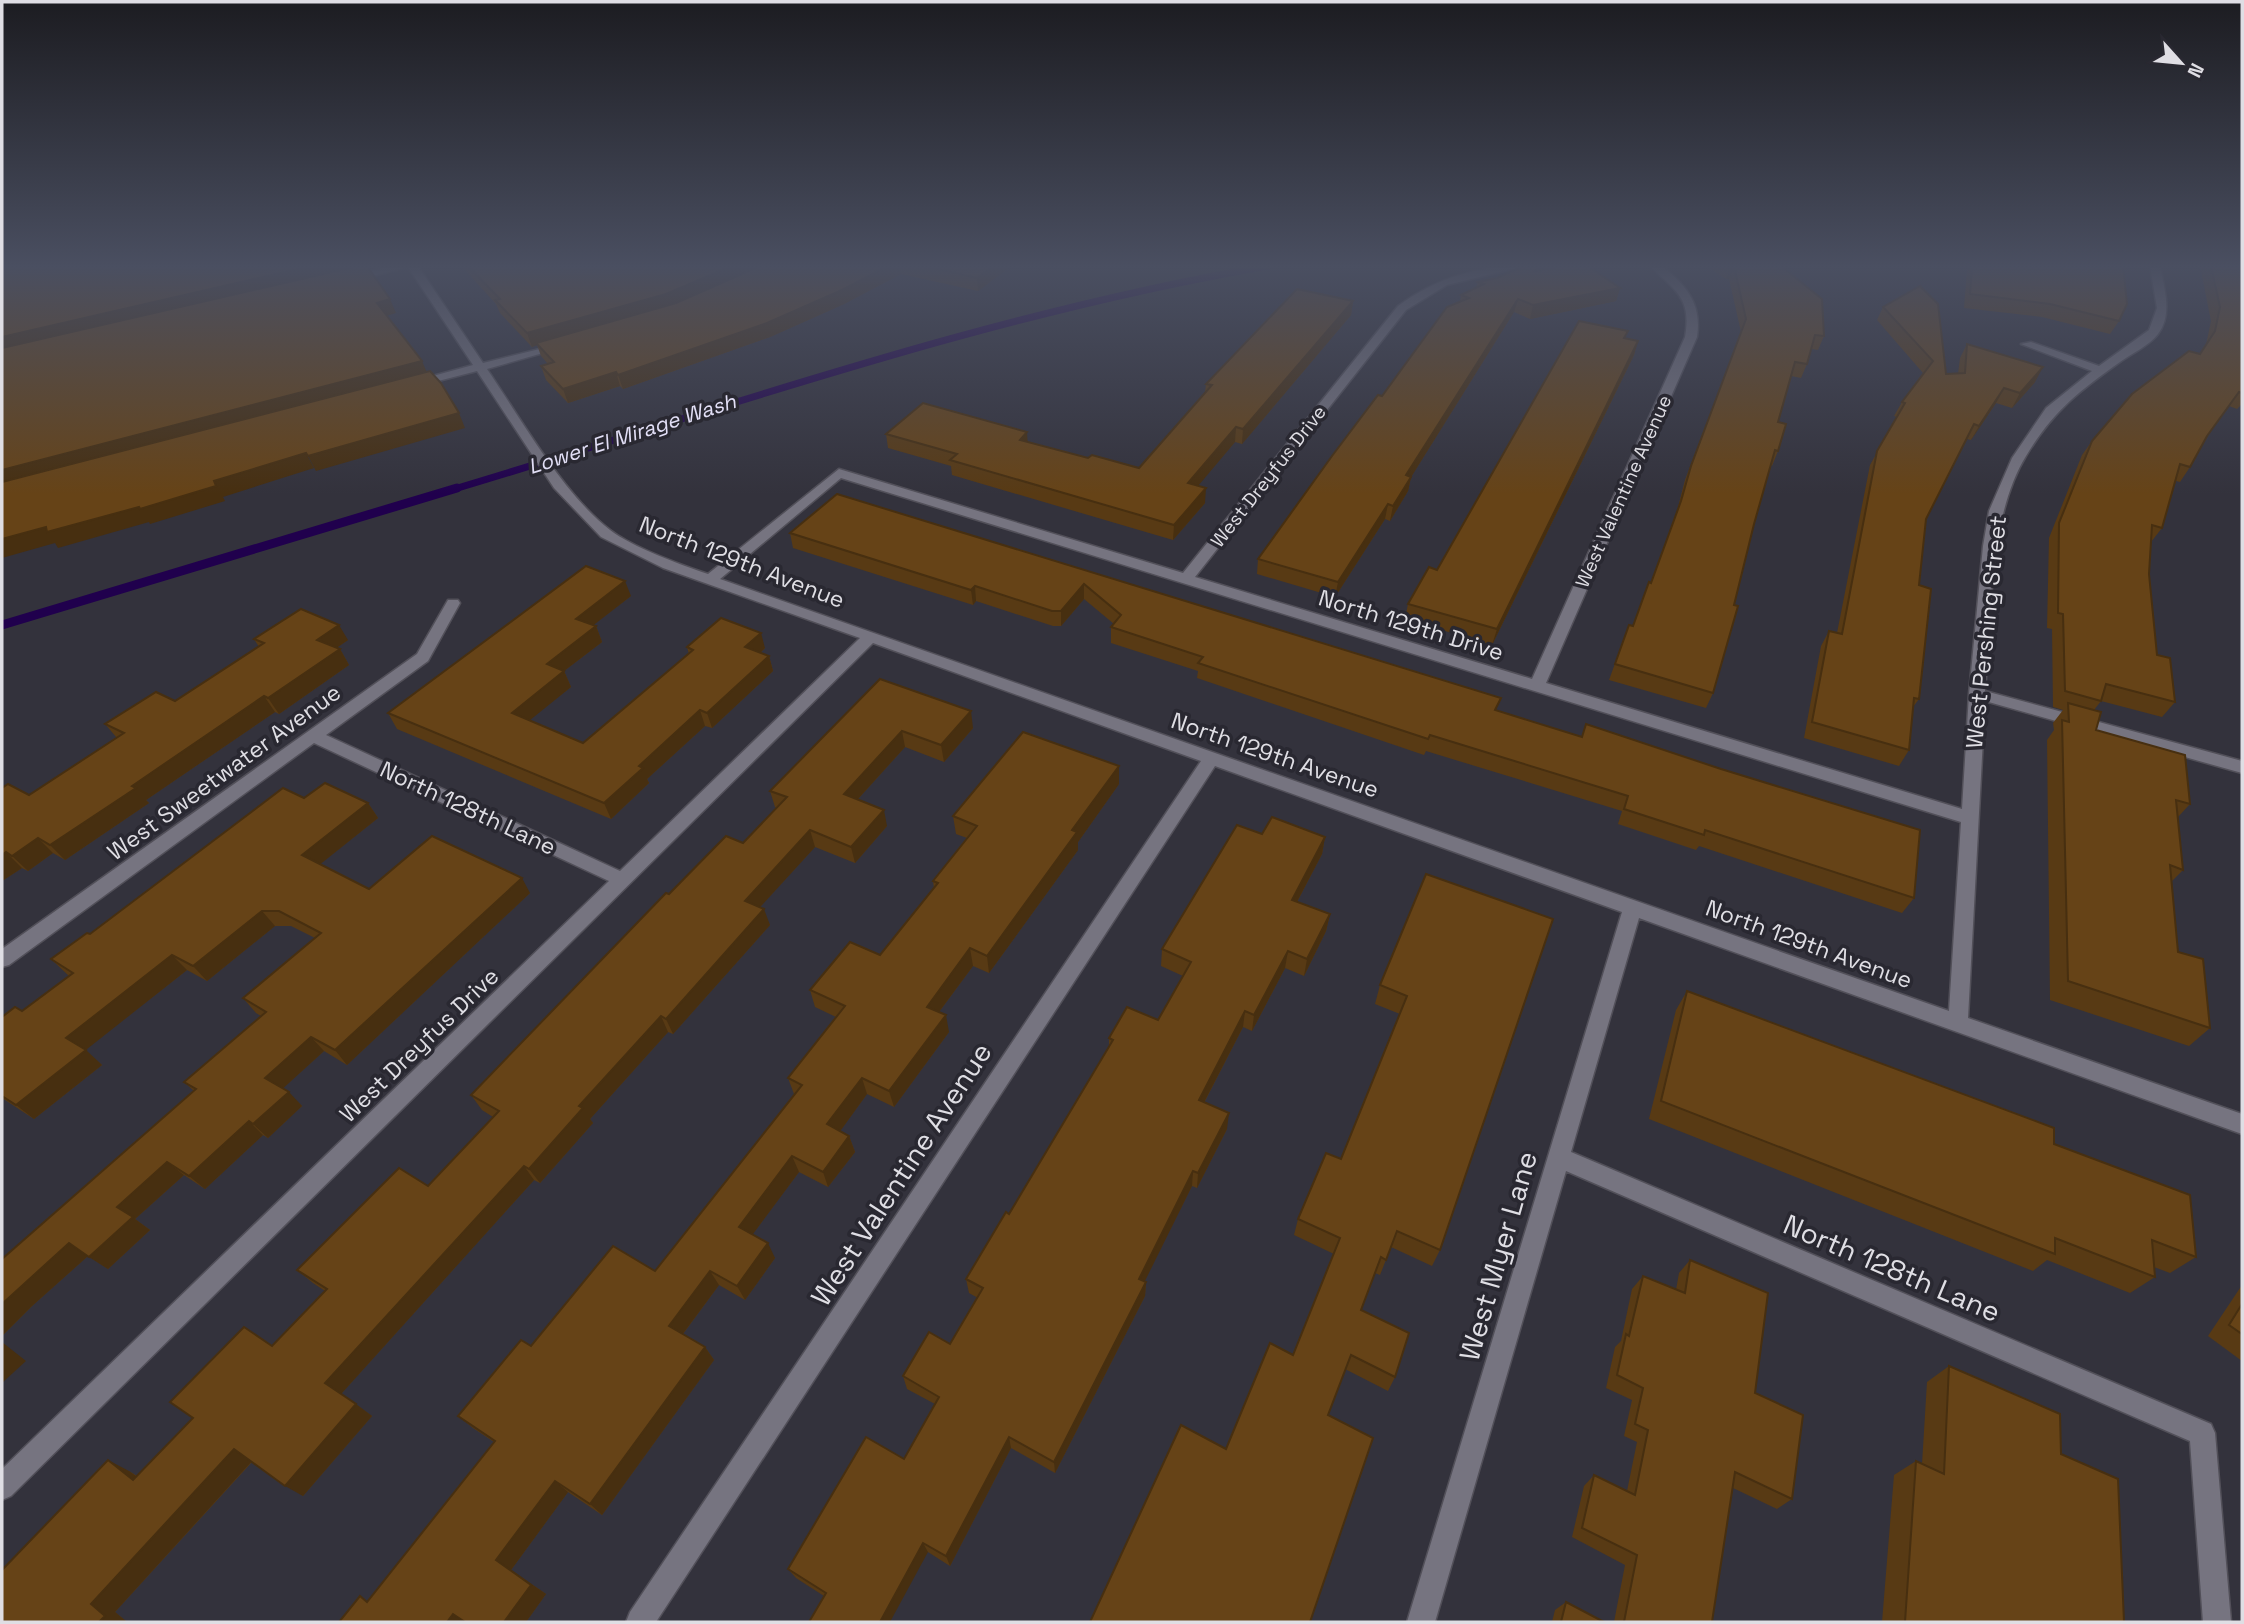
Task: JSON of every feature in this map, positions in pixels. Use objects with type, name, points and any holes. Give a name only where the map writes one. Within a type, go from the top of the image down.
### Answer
[{"type":"street","name":"North 129th Avenue","points":[[463,342],[559,485],[606,534],[668,565],[2242,1124]]},
{"type":"street","points":[[400,389],[571,342]]},
{"type":"street","name":"West Dreyfus Drive","points":[[1186,579],[1375,342]]},
{"type":"street","name":"West Valentine Avenue","points":[[1536,687],[1689,342]]},
{"type":"street","name":"West Pershing Street","points":[[1958,1023],[1977,695],[1990,546],[2004,486],[2018,458],[2050,411],[2068,394],[2142,342]]},
{"type":"street","points":[[2027,344],[2100,370]]},
{"type":"street","name":"North 129th Drive","points":[[710,580],[839,473],[1969,818]]},
{"type":"street","name":"West Sweetwater Avenue","points":[[2,959],[423,657],[453,603]]},
{"type":"street","name":"West Dreyfus Drive","points":[[2,1487],[870,637]]},
{"type":"street","points":[[1977,695],[2242,767]]},
{"type":"street","name":"North 128th Lane","points":[[313,736],[623,880]]},
{"type":"street","name":"West Valentine Avenue","points":[[640,1622],[1211,758]]},
{"type":"street","name":"West Myer Lane","points":[[1421,1622],[1633,907]]},
{"type":"street","name":"North 128th Lane","points":[[1558,1157],[2202,1433],[2217,1622]]},
{"type":"building","points":[[29,342],[407,342],[422,361],[2,470],[2,348]]},
{"type":"building","points":[[713,342],[618,375],[616,372],[563,389],[541,366],[554,362],[536,343]]},
{"type":"building","points":[[1246,342],[1318,342],[1243,429],[1236,427],[1188,483],[1206,488],[1174,525],[950,460],[957,454],[886,434],[923,403],[1027,432],[1020,440],[1139,468],[1212,385],[1206,384]]},
{"type":"building","points":[[1422,342],[1491,342],[1406,475],[1411,477],[1393,506],[1388,504],[1338,582],[1258,559],[1378,395],[1382,396]]},
{"type":"building","points":[[1567,342],[1638,342],[1497,629],[1408,604],[1429,567],[1437,570]]},
{"type":"building","points":[[1737,342],[1813,342],[1807,364],[1795,362],[1778,422],[1786,424],[1778,451],[1775,450],[1754,524],[1734,605],[1738,606],[1713,693],[1615,664],[1629,625],[1633,626],[1649,582],[1651,583]]},
{"type":"building","points":[[1915,342],[1942,342],[1946,374],[1965,373],[1967,344],[2043,367],[2020,393],[2004,388],[1979,426],[1974,424],[1926,519],[1919,585],[1931,589],[1919,699],[1914,698],[1909,750],[1812,722],[1829,631],[1842,634],[1877,451],[1905,403],[1902,402],[1933,361]]},
{"type":"building","points":[[2208,342],[2242,342],[2242,393],[2239,392],[2207,436],[2190,467],[2180,464],[2162,528],[2152,525],[2149,574],[2157,655],[2170,658],[2175,702],[2106,684],[2101,701],[2065,691],[2063,614],[2058,613],[2059,523],[2092,441],[2132,394],[2189,351],[2200,354]]},
{"type":"building","points":[[430,371],[441,383],[459,413],[308,456],[306,453],[214,481],[216,486],[140,509],[139,507],[47,532],[46,527],[2,539],[2,482]]},
{"type":"building","points":[[837,494],[1501,698],[1495,710],[1582,737],[1586,724],[1920,830],[1914,898],[1705,830],[1704,835],[1624,809],[1628,796],[1430,735],[1428,739],[1198,663],[1203,657],[1111,627],[1121,615],[1084,584],[1061,611],[1052,611],[975,586],[971,590],[790,533]]},
{"type":"building","points":[[586,566],[625,581],[576,619],[596,626],[547,664],[564,671],[512,713],[583,743],[693,650],[687,647],[721,618],[761,633],[745,647],[769,656],[707,713],[700,710],[639,766],[643,768],[604,803],[388,713]]},
{"type":"building","points":[[301,609],[339,625],[317,640],[340,649],[268,698],[264,696],[132,786],[136,788],[50,845],[38,838],[12,856],[6,852],[2,855],[2,788],[8,784],[29,795],[124,733],[105,724],[156,692],[175,701],[264,643],[254,639]]},
{"type":"building","points":[[880,679],[971,711],[941,745],[902,731],[844,794],[884,810],[851,847],[810,830],[745,901],[764,909],[666,1019],[661,1016],[579,1106],[583,1108],[529,1169],[524,1166],[325,1383],[356,1404],[285,1486],[234,1449],[91,1604],[105,1616],[99,1622],[2,1622],[2,1570],[108,1460],[133,1480],[193,1418],[170,1402],[244,1327],[272,1346],[327,1289],[297,1270],[399,1168],[428,1186],[499,1111],[471,1095],[666,893],[669,894],[726,836],[743,843],[787,797],[770,791]]},
{"type":"building","points":[[2068,703],[2101,712],[2096,730],[2185,755],[2190,804],[2176,800],[2183,870],[2170,865],[2178,952],[2203,959],[2210,1028],[2068,981],[2062,720],[2069,722]]},
{"type":"building","points":[[1023,732],[1119,766],[1072,830],[1077,832],[987,956],[970,948],[927,1007],[946,1015],[889,1091],[862,1078],[827,1124],[849,1136],[823,1172],[792,1156],[739,1227],[768,1243],[737,1286],[710,1271],[669,1326],[705,1347],[590,1504],[555,1481],[496,1560],[531,1585],[504,1622],[465,1622],[453,1614],[447,1622],[339,1622],[360,1596],[367,1602],[495,1441],[458,1416],[521,1340],[531,1346],[613,1246],[655,1271],[802,1085],[788,1078],[845,1006],[810,990],[850,942],[880,955],[938,883],[933,881],[977,826],[953,816]]},
{"type":"building","points":[[325,783],[368,803],[302,855],[369,889],[432,836],[522,878],[335,1050],[311,1037],[265,1078],[289,1092],[253,1124],[249,1121],[189,1176],[167,1162],[117,1207],[133,1217],[89,1257],[69,1243],[2,1304],[2,1259],[196,1089],[184,1082],[266,1012],[243,998],[321,933],[279,911],[262,911],[193,966],[172,955],[66,1038],[86,1050],[16,1105],[2,1096],[2,1017],[15,1007],[22,1011],[73,973],[51,959],[87,933],[90,934],[283,788],[304,798]]},
{"type":"building","points":[[1272,817],[1325,837],[1292,900],[1330,914],[1307,959],[1288,951],[1254,1015],[1245,1011],[1199,1100],[1229,1113],[1198,1173],[1193,1171],[1139,1279],[1146,1282],[1054,1462],[1009,1437],[946,1556],[923,1543],[880,1622],[809,1622],[826,1593],[788,1569],[866,1437],[904,1459],[939,1397],[903,1376],[929,1332],[950,1344],[983,1288],[966,1279],[1006,1212],[1009,1214],[1113,1040],[1109,1038],[1127,1007],[1158,1020],[1191,962],[1162,949],[1237,825],[1262,834]]},
{"type":"building","points":[[1426,874],[1553,919],[1440,1250],[1397,1231],[1386,1260],[1381,1257],[1361,1310],[1409,1333],[1395,1377],[1351,1355],[1328,1415],[1373,1438],[1310,1622],[1090,1622],[1181,1425],[1226,1449],[1270,1343],[1293,1355],[1340,1238],[1298,1219],[1326,1153],[1341,1159],[1407,996],[1380,985]]},
{"type":"building","points":[[1687,991],[2054,1128],[2054,1144],[2190,1195],[2196,1257],[2152,1240],[2155,1277],[2055,1238],[2055,1254],[1661,1101]]},
{"type":"building","points":[[1690,1260],[1768,1293],[1755,1393],[1803,1415],[1792,1499],[1735,1472],[1712,1622],[1624,1622],[1637,1555],[1582,1528],[1594,1475],[1635,1495],[1648,1430],[1635,1424],[1643,1388],[1617,1375],[1643,1276],[1685,1293]]},
{"type":"building","points":[[2242,1304],[2242,1334],[2229,1325]]},
{"type":"building","points":[[1949,1366],[2060,1414],[2061,1454],[2118,1479],[2124,1622],[1905,1622],[1916,1461],[1944,1474]]},
{"type":"building","points":[[1566,1602],[1604,1622],[1561,1622]]},
{"type":"waterway","name":"Lower El Mirage Wash","points":[[451,490],[941,342]]},
{"type":"waterway","name":"Lower El Mirage Wash","points":[[2,625],[457,488]]}]
